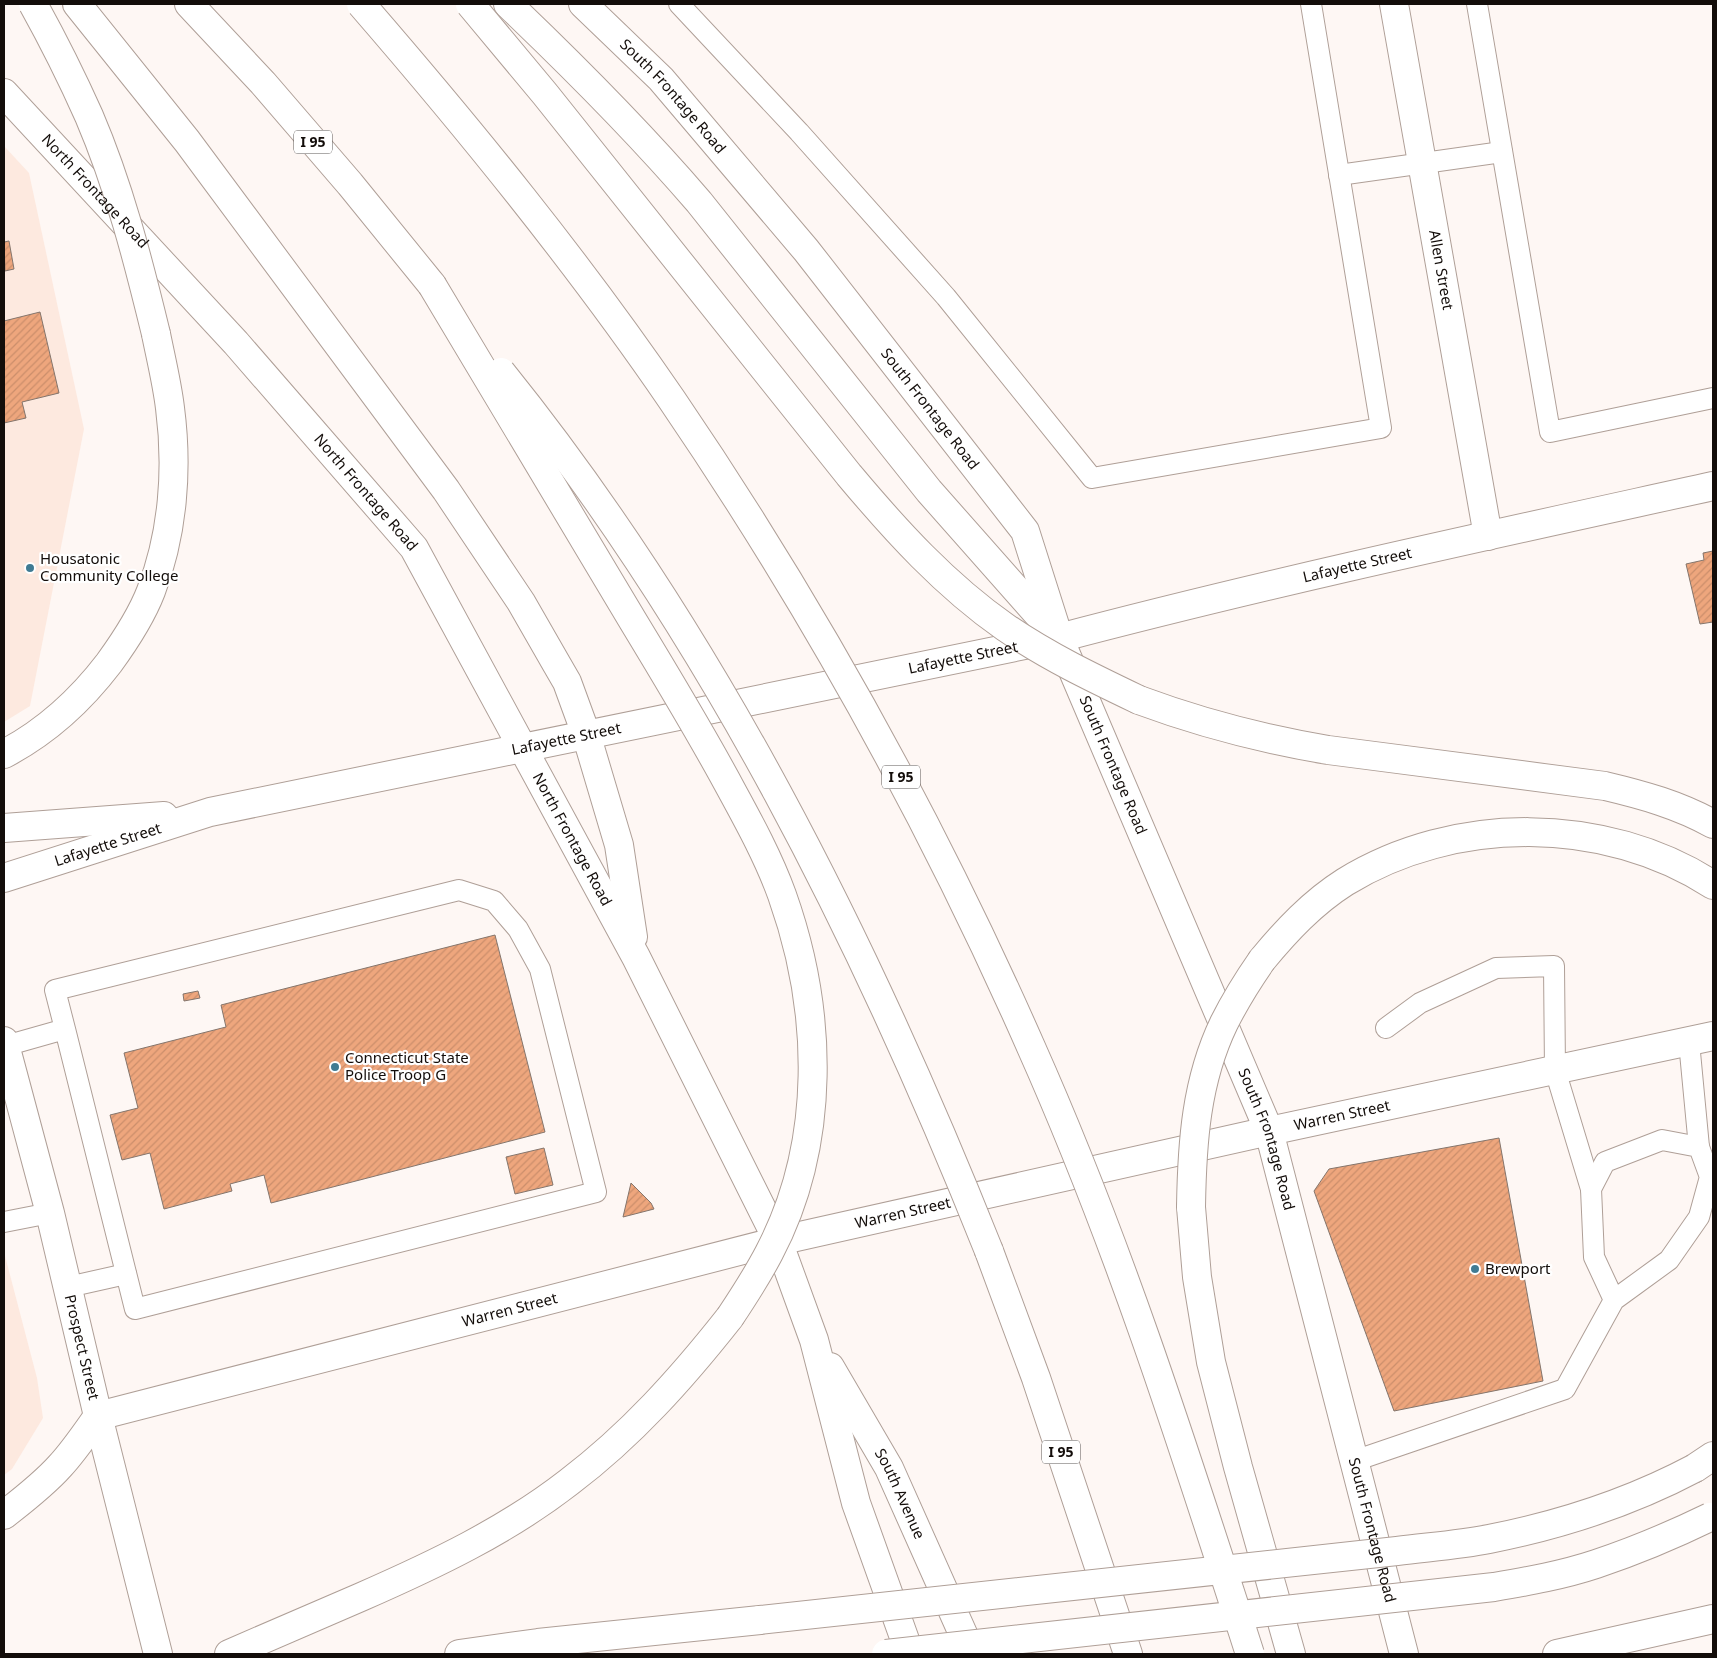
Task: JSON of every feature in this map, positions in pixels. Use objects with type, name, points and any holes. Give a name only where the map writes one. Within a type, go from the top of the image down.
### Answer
[{"type":"main road","points":[[4,754],[40,732],[65,712],[85,692],[121,646],[138,620],[161,562],[168,532],[173,466],[170,409],[156,334],[137,256],[104,157],[69,71],[33,4]]},
{"type":"main road","name":"North Frontage Road","points":[[77,4],[187,141],[408,438],[520,602],[566,682],[586,734],[619,845],[636,957]]},
{"type":"main road","name":"I 95","points":[[189,4],[269,90],[350,184],[511,384],[589,487],[658,590],[723,698],[766,774],[837,908],[945,1141],[989,1251],[1036,1378],[1128,1654]]},
{"type":"main road","name":"I 95","points":[[361,4],[521,195],[596,294],[664,389],[737,498],[866,711],[926,825],[978,930],[1032,1048],[1082,1166],[1153,1359],[1250,1654]]},
{"type":"main road","points":[[470,4],[545,94],[849,475],[899,533],[950,583],[1004,626],[1067,665],[1139,700],[1208,724],[1286,743],[1328,750],[1605,786],[1642,794],[1674,805],[1713,824]]},
{"type":"main road","points":[[508,4],[645,140],[687,188],[928,491],[1059,638]]},
{"type":"main road","name":"South Frontage Road","points":[[583,4],[661,79],[806,250],[1025,530],[1059,638],[1269,1131],[1404,1654]]},
{"type":"main road","name":"Allen Street","points":[[1394,4],[1488,536]]},
{"type":"main road","name":"North Frontage Road","points":[[4,93],[236,343],[414,548],[636,957],[778,1241]]},
{"type":"main road","points":[[229,1654],[476,1543],[546,1499],[599,1459],[684,1374],[730,1317],[770,1252],[786,1214],[797,1180],[808,1134],[812,1106],[812,1037],[802,963],[781,892],[763,851],[714,757],[432,284]]},
{"type":"main road","name":"Lafayette Street","points":[[4,878],[210,812],[1059,638],[1143,616],[1713,486]]},
{"type":"main road","name":"Lafayette Street","points":[[4,828],[210,812]]},
{"type":"main road","points":[[1292,1654],[1238,1467],[1211,1362],[1197,1277],[1191,1207],[1195,1122],[1200,1090],[1224,1023],[1262,960],[1285,932],[1306,912],[1344,883],[1371,868],[1400,855],[1430,846],[1478,836],[1530,831],[1596,837],[1654,854],[1683,866],[1713,885]]},
{"type":"main road","name":"Warren Street","points":[[98,1416],[778,1241],[1269,1131],[1701,1039]]},
{"type":"main road","name":"Prospect Street","points":[[4,1044],[50,1213],[98,1416],[158,1654]]},
{"type":"main road","name":"South Avenue","points":[[778,1241],[814,1340],[856,1503],[910,1654]]},
{"type":"main road","name":"South Avenue","points":[[814,1340],[889,1468],[972,1654]]},
{"type":"main road","points":[[4,1515],[59,1467],[98,1416]]},
{"type":"main road","points":[[459,1654],[538,1643],[1397,1551],[1486,1539],[1518,1533],[1579,1516],[1637,1495],[1704,1462]]},
{"type":"main road","points":[[886,1654],[1494,1587],[1595,1565],[1655,1542],[1712,1516]]},
{"type":"main road","points":[[1557,1654],[1713,1619]]},
{"type":"lane","points":[[679,4],[799,132],[946,296],[1092,478],[1381,428],[1311,4]]},
{"type":"lane","points":[[1477,4],[1550,432],[1713,398]]},
{"type":"lane","points":[[1339,175],[1502,152]]},
{"type":"lane","points":[[459,890],[494,901],[518,929],[540,969],[596,1192],[135,1309],[65,1029],[55,990],[459,890]]},
{"type":"lane","points":[[1386,1028],[1420,1003],[1496,968],[1554,966],[1555,1070],[1591,1190],[1594,1257],[1614,1300]]},
{"type":"lane","points":[[4,1044],[65,1029]]},
{"type":"lane","points":[[1354,1461],[1565,1389],[1614,1300],[1669,1260],[1699,1218],[1710,1178],[1699,1148],[1701,1039]]},
{"type":"lane","points":[[1591,1190],[1605,1162],[1662,1140],[1699,1148]]},
{"type":"lane","points":[[4,1222],[50,1213]]},
{"type":"lane","points":[[68,1287],[126,1274]]},
{"type":"shaded area","name":"Housatonic Community College","points":[[4,146],[29,173],[84,429],[30,706],[4,722]]},
{"type":"shaded area","points":[[4,1252],[37,1378],[43,1418],[12,1469],[4,1475]]},
{"type":"building","points":[[9,241],[14,269],[5,271],[4,242]]},
{"type":"building","points":[[40,312],[59,393],[22,402],[26,418],[4,423],[4,321]]},
{"type":"building","points":[[1713,551],[1713,622],[1700,624],[1686,564],[1704,560],[1703,553]]},
{"type":"building","points":[[495,935],[545,1132],[271,1203],[264,1175],[230,1184],[232,1191],[164,1209],[150,1153],[122,1160],[110,1115],[138,1108],[124,1053],[226,1027],[221,1005]]},
{"type":"building","points":[[198,991],[200,998],[184,1001],[183,994]]},
{"type":"building","points":[[1499,1138],[1543,1381],[1394,1411],[1314,1191],[1329,1169]]},
{"type":"building","points":[[544,1148],[553,1185],[515,1194],[506,1157]]},
{"type":"building","points":[[631,1183],[651,1203],[654,1209],[623,1217]]},
{"type":"place","name":"Housatonic Community College","points":[[30,568]]},
{"type":"place","name":"Connecticut State Police Troop G","points":[[335,1067]]},
{"type":"place","name":"Brewport","points":[[1475,1269]]}]
